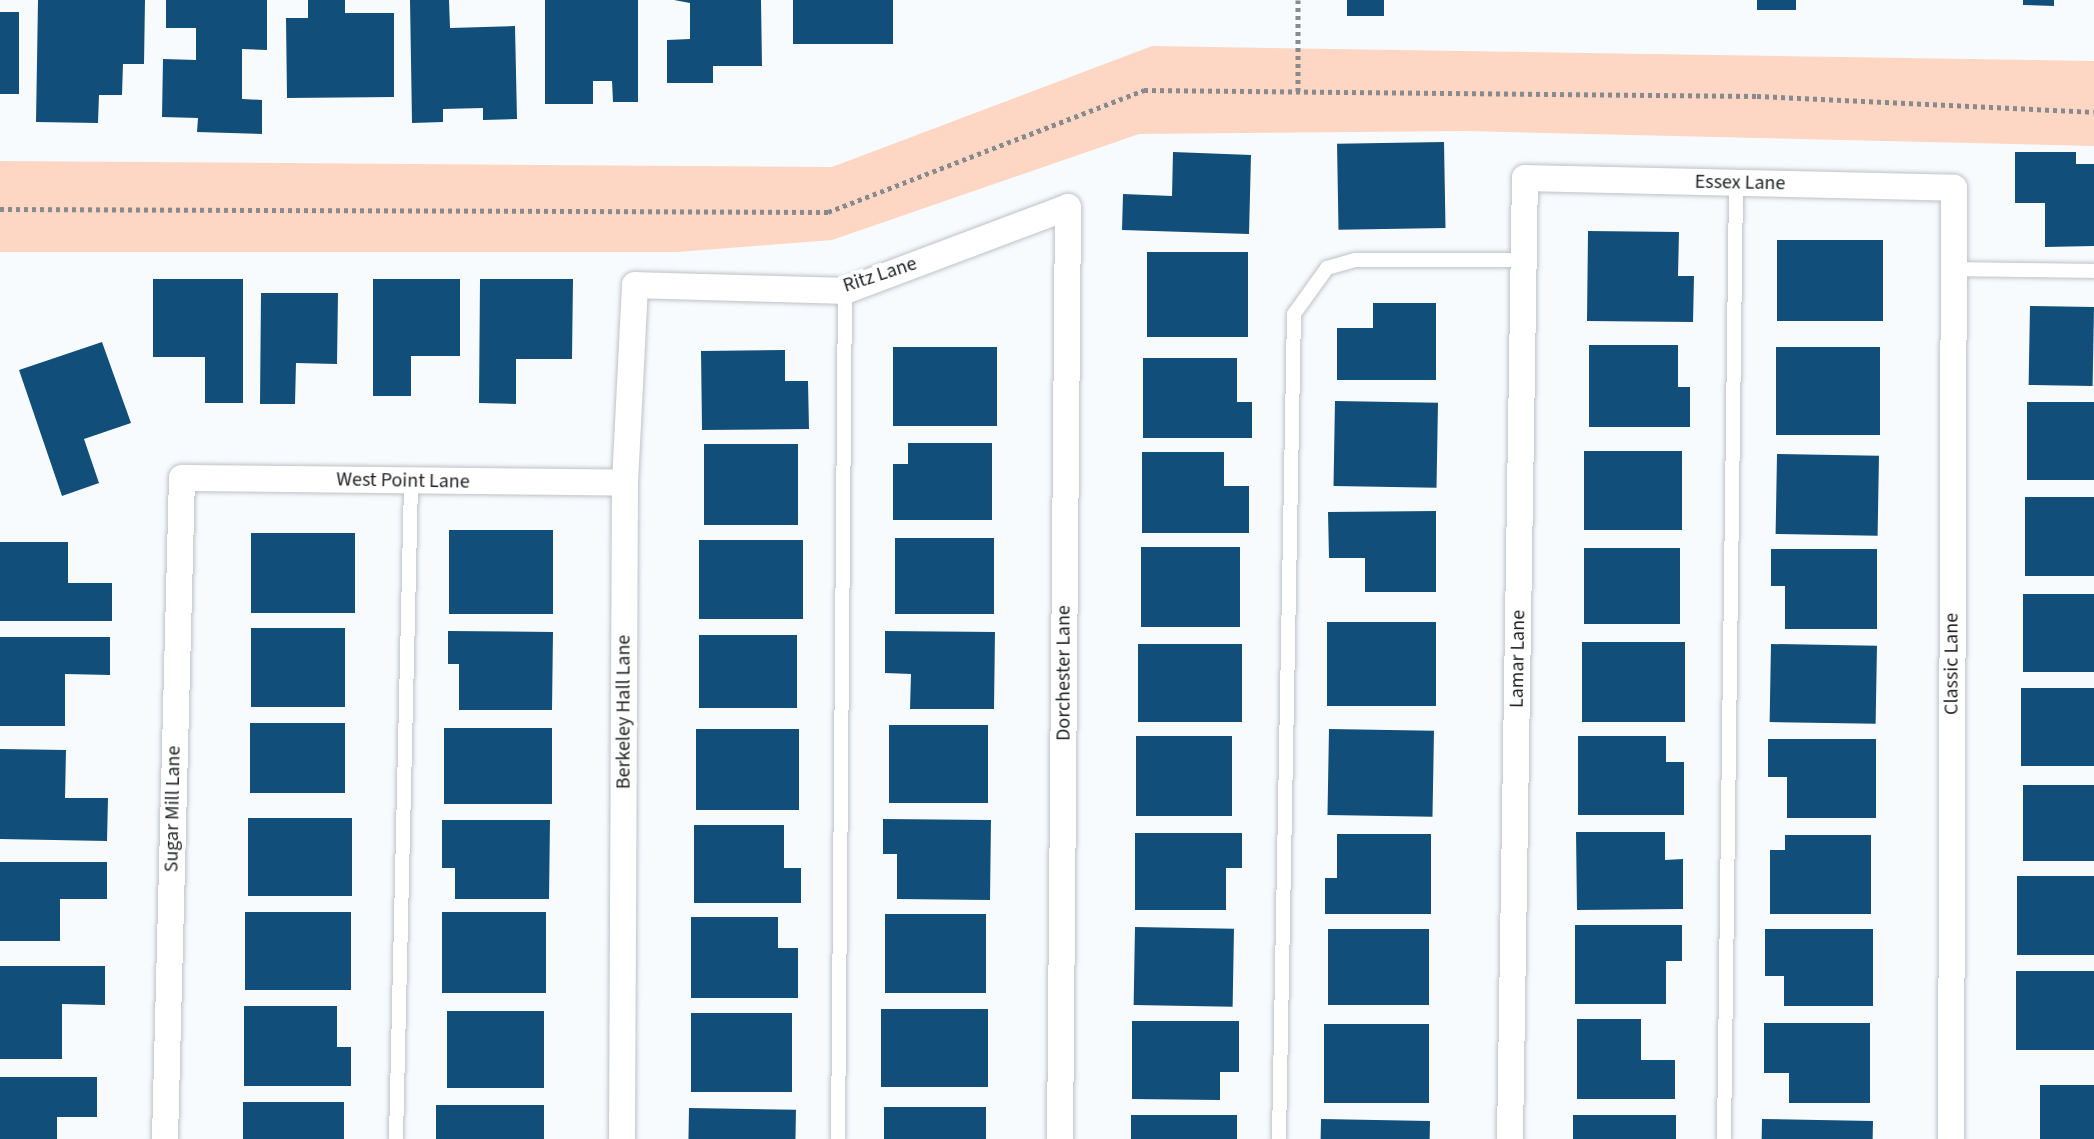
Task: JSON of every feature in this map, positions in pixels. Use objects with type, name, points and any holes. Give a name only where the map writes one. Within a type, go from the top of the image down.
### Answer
[{"type":"street","name":"Essex Lane","points":[[1525,178],[1954,188]]},
{"type":"street","name":"Lamar Lane","points":[[1510,1139],[1525,178]]},
{"type":"street","name":"Classic Lane","points":[[1951,1139],[1954,188]]},
{"type":"street","name":"Ritz Lane","points":[[635,285],[845,291],[1068,207]]},
{"type":"street","name":"Dorchester Lane","points":[[1060,1139],[1068,207]]},
{"type":"street","name":"Berkeley Hall Lane","points":[[622,1139],[625,483],[635,285]]},
{"type":"street","name":"West Point Lane","points":[[182,478],[625,483]]},
{"type":"street","name":"Sugar Mill Lane","points":[[165,1139],[182,478]]},
{"type":"lane","points":[[1724,1139],[1736,183]]},
{"type":"lane","points":[[1279,1139],[1294,314],[1305,289],[1327,268],[1355,260],[1524,260]]},
{"type":"lane","points":[[1954,269],[2094,271]]},
{"type":"lane","points":[[838,1139],[845,291]]},
{"type":"lane","points":[[396,1139],[411,481]]},
{"type":"path","points":[[1298,0],[1298,91]]},
{"type":"path","points":[[0,209],[828,212],[1144,90],[1757,96],[2094,112]]},
{"type":"shaded area","points":[[1152,46],[2094,61],[2094,146],[1466,131],[1139,134],[832,240],[678,252],[0,252],[0,161],[832,167]]},
{"type":"building","points":[[38,0],[145,0],[144,64],[123,64],[122,95],[99,95],[98,123],[36,122]]},
{"type":"building","points":[[166,0],[267,0],[267,50],[242,49],[242,99],[262,100],[262,134],[197,132],[198,118],[162,117],[163,59],[196,60],[196,28],[166,28]]},
{"type":"building","points":[[308,0],[345,0],[345,13],[394,13],[394,97],[287,98],[286,18],[308,18]]},
{"type":"building","points":[[410,0],[449,0],[450,28],[515,26],[517,119],[483,120],[483,108],[443,109],[443,122],[412,123]]},
{"type":"building","points":[[545,0],[638,0],[638,102],[613,102],[612,81],[593,81],[593,104],[545,104]]},
{"type":"building","points":[[674,0],[761,0],[762,66],[713,66],[713,83],[667,83],[667,40],[690,39],[690,3]]},
{"type":"building","points":[[793,0],[893,0],[893,44],[793,44]]},
{"type":"building","points":[[1347,0],[1384,0],[1384,16],[1347,16]]},
{"type":"building","points":[[1757,0],[1796,0],[1796,10],[1757,10]]},
{"type":"building","points":[[2023,0],[2054,0],[2054,6],[2023,5]]},
{"type":"building","points":[[0,12],[19,12],[19,94],[0,94]]},
{"type":"building","points":[[1444,142],[1446,228],[1339,230],[1337,144]]},
{"type":"building","points":[[1173,152],[1251,155],[1249,234],[1122,230],[1123,194],[1172,196]]},
{"type":"building","points":[[2015,152],[2076,152],[2076,164],[2094,164],[2094,246],[2045,247],[2045,203],[2015,203]]},
{"type":"building","points":[[1588,231],[1679,232],[1678,276],[1694,276],[1693,322],[1587,321]]},
{"type":"building","points":[[1777,240],[1883,240],[1883,321],[1777,321]]},
{"type":"building","points":[[1147,252],[1248,252],[1248,337],[1147,337]]},
{"type":"building","points":[[153,279],[243,279],[243,403],[205,403],[205,357],[153,357]]},
{"type":"building","points":[[373,279],[460,279],[460,356],[411,356],[411,396],[373,396]]},
{"type":"building","points":[[480,279],[573,279],[572,359],[516,359],[516,404],[479,403]]},
{"type":"building","points":[[261,293],[338,293],[337,364],[296,363],[295,404],[260,404]]},
{"type":"building","points":[[1373,303],[1436,303],[1436,380],[1337,380],[1337,328],[1373,328]]},
{"type":"building","points":[[2030,306],[2094,307],[2093,386],[2029,385]]},
{"type":"building","points":[[102,342],[131,423],[84,439],[99,483],[62,496],[19,370]]},
{"type":"building","points":[[1589,345],[1678,345],[1678,387],[1690,387],[1690,427],[1589,427]]},
{"type":"building","points":[[893,347],[997,347],[997,426],[893,426]]},
{"type":"building","points":[[1776,347],[1880,347],[1880,435],[1776,435]]},
{"type":"building","points":[[785,350],[785,381],[808,381],[809,429],[702,430],[701,351]]},
{"type":"building","points":[[1143,358],[1237,358],[1237,402],[1252,402],[1252,438],[1143,438]]},
{"type":"building","points":[[1335,401],[1438,403],[1437,488],[1334,486]]},
{"type":"building","points":[[2027,402],[2094,402],[2094,480],[2027,480]]},
{"type":"building","points":[[908,443],[992,443],[992,520],[893,520],[893,464],[908,464]]},
{"type":"building","points":[[704,444],[798,444],[798,525],[704,525]]},
{"type":"building","points":[[1584,451],[1682,451],[1682,530],[1584,530]]},
{"type":"building","points":[[1142,452],[1224,452],[1224,486],[1249,486],[1249,533],[1142,533]]},
{"type":"building","points":[[1777,454],[1879,456],[1878,536],[1776,534]]},
{"type":"building","points":[[2025,497],[2094,497],[2094,576],[2025,576]]},
{"type":"building","points":[[1436,511],[1436,592],[1365,592],[1365,558],[1329,558],[1328,512]]},
{"type":"building","points":[[449,530],[553,530],[553,614],[449,614]]},
{"type":"building","points":[[251,533],[355,533],[355,613],[251,613]]},
{"type":"building","points":[[895,538],[994,538],[994,614],[895,614]]},
{"type":"building","points":[[699,540],[803,540],[803,619],[699,619]]},
{"type":"building","points":[[0,542],[68,542],[68,583],[112,583],[112,621],[0,621]]},
{"type":"building","points":[[1141,547],[1240,547],[1240,627],[1141,627]]},
{"type":"building","points":[[1584,548],[1680,548],[1680,624],[1584,624]]},
{"type":"building","points":[[1771,549],[1877,549],[1877,629],[1785,629],[1785,586],[1771,586]]},
{"type":"building","points":[[2023,594],[2094,594],[2094,672],[2023,672]]},
{"type":"building","points":[[1327,622],[1436,622],[1436,706],[1327,706]]},
{"type":"building","points":[[251,628],[345,628],[345,707],[251,707]]},
{"type":"building","points":[[448,631],[553,632],[552,710],[459,710],[459,664],[448,664]]},
{"type":"building","points":[[885,631],[995,632],[994,709],[910,709],[911,674],[885,673]]},
{"type":"building","points":[[699,635],[797,635],[797,708],[699,708]]},
{"type":"building","points":[[0,637],[110,637],[110,675],[65,674],[65,726],[0,726]]},
{"type":"building","points":[[1582,642],[1685,642],[1685,722],[1582,722]]},
{"type":"building","points":[[1138,644],[1242,644],[1242,722],[1138,722]]},
{"type":"building","points":[[1771,644],[1877,646],[1876,724],[1770,722]]},
{"type":"building","points":[[2021,688],[2094,688],[2094,766],[2021,766]]},
{"type":"building","points":[[250,723],[345,723],[345,793],[250,793]]},
{"type":"building","points":[[889,725],[988,725],[988,803],[889,803]]},
{"type":"building","points":[[444,728],[552,728],[552,804],[444,804]]},
{"type":"building","points":[[696,729],[799,729],[799,810],[696,810]]},
{"type":"building","points":[[1329,729],[1434,731],[1432,817],[1327,815]]},
{"type":"building","points":[[1136,736],[1232,736],[1232,816],[1136,816]]},
{"type":"building","points":[[1578,736],[1666,736],[1666,762],[1684,762],[1684,815],[1578,815]]},
{"type":"building","points":[[1768,739],[1876,739],[1876,818],[1787,818],[1787,777],[1768,777]]},
{"type":"building","points":[[0,749],[66,750],[65,798],[108,798],[107,841],[0,839]]},
{"type":"building","points":[[2023,785],[2094,785],[2094,861],[2023,861]]},
{"type":"building","points":[[248,818],[352,818],[352,896],[248,896]]},
{"type":"building","points":[[883,819],[991,820],[990,900],[897,899],[897,854],[883,854]]},
{"type":"building","points":[[442,820],[550,820],[549,899],[455,899],[455,868],[442,868]]},
{"type":"building","points":[[694,825],[784,825],[784,868],[801,868],[801,903],[694,903]]},
{"type":"building","points":[[1576,832],[1665,832],[1665,860],[1683,859],[1683,909],[1577,910]]},
{"type":"building","points":[[1135,833],[1242,833],[1242,868],[1226,868],[1226,910],[1135,910]]},
{"type":"building","points":[[1337,834],[1431,834],[1431,914],[1325,914],[1325,878],[1337,878]]},
{"type":"building","points":[[1785,835],[1871,835],[1871,914],[1770,914],[1770,850],[1785,850]]},
{"type":"building","points":[[0,862],[107,862],[107,899],[60,899],[60,941],[0,941]]},
{"type":"building","points":[[2017,876],[2094,876],[2094,955],[2017,955]]},
{"type":"building","points":[[245,912],[351,912],[351,990],[245,990]]},
{"type":"building","points":[[442,912],[546,912],[546,993],[442,993]]},
{"type":"building","points":[[885,914],[986,914],[986,993],[885,993]]},
{"type":"building","points":[[691,917],[778,917],[778,948],[798,948],[798,998],[691,998]]},
{"type":"building","points":[[1575,925],[1682,925],[1682,961],[1666,961],[1666,1004],[1575,1004]]},
{"type":"building","points":[[1135,927],[1234,929],[1233,1007],[1134,1005]]},
{"type":"building","points":[[1328,929],[1429,929],[1429,1005],[1328,1005]]},
{"type":"building","points":[[1765,929],[1873,929],[1873,1006],[1784,1006],[1784,976],[1765,976]]},
{"type":"building","points":[[0,966],[105,966],[105,1005],[62,1004],[62,1059],[0,1059]]},
{"type":"building","points":[[2016,971],[2094,971],[2094,1050],[2016,1050]]},
{"type":"building","points":[[244,1006],[337,1006],[337,1047],[351,1047],[351,1086],[244,1086]]},
{"type":"building","points":[[881,1009],[988,1009],[988,1087],[881,1087]]},
{"type":"building","points":[[447,1011],[544,1011],[544,1088],[447,1088]]},
{"type":"building","points":[[691,1013],[792,1013],[792,1092],[691,1092]]},
{"type":"building","points":[[1577,1019],[1641,1019],[1641,1060],[1675,1060],[1675,1099],[1577,1099]]},
{"type":"building","points":[[1132,1021],[1239,1021],[1239,1072],[1220,1072],[1220,1100],[1132,1099]]},
{"type":"building","points":[[1764,1023],[1870,1023],[1870,1103],[1789,1103],[1789,1073],[1764,1073]]},
{"type":"building","points":[[1324,1024],[1429,1024],[1429,1103],[1324,1103]]},
{"type":"building","points":[[0,1077],[97,1077],[97,1117],[57,1117],[57,1139],[0,1139]]},
{"type":"building","points":[[2040,1085],[2094,1085],[2094,1139],[2040,1139]]},
{"type":"building","points":[[243,1102],[344,1102],[344,1139],[243,1139]]},
{"type":"building","points":[[436,1105],[544,1105],[544,1139],[436,1139]]},
{"type":"building","points":[[884,1107],[986,1107],[986,1139],[884,1139]]},
{"type":"building","points":[[689,1108],[796,1110],[795,1139],[688,1139]]},
{"type":"building","points":[[1131,1115],[1237,1115],[1237,1139],[1131,1139]]},
{"type":"building","points":[[1573,1115],[1676,1115],[1676,1139],[1573,1139]]},
{"type":"building","points":[[1321,1119],[1430,1121],[1430,1139],[1321,1139]]},
{"type":"building","points":[[1762,1119],[1873,1121],[1873,1139],[1762,1139]]}]
